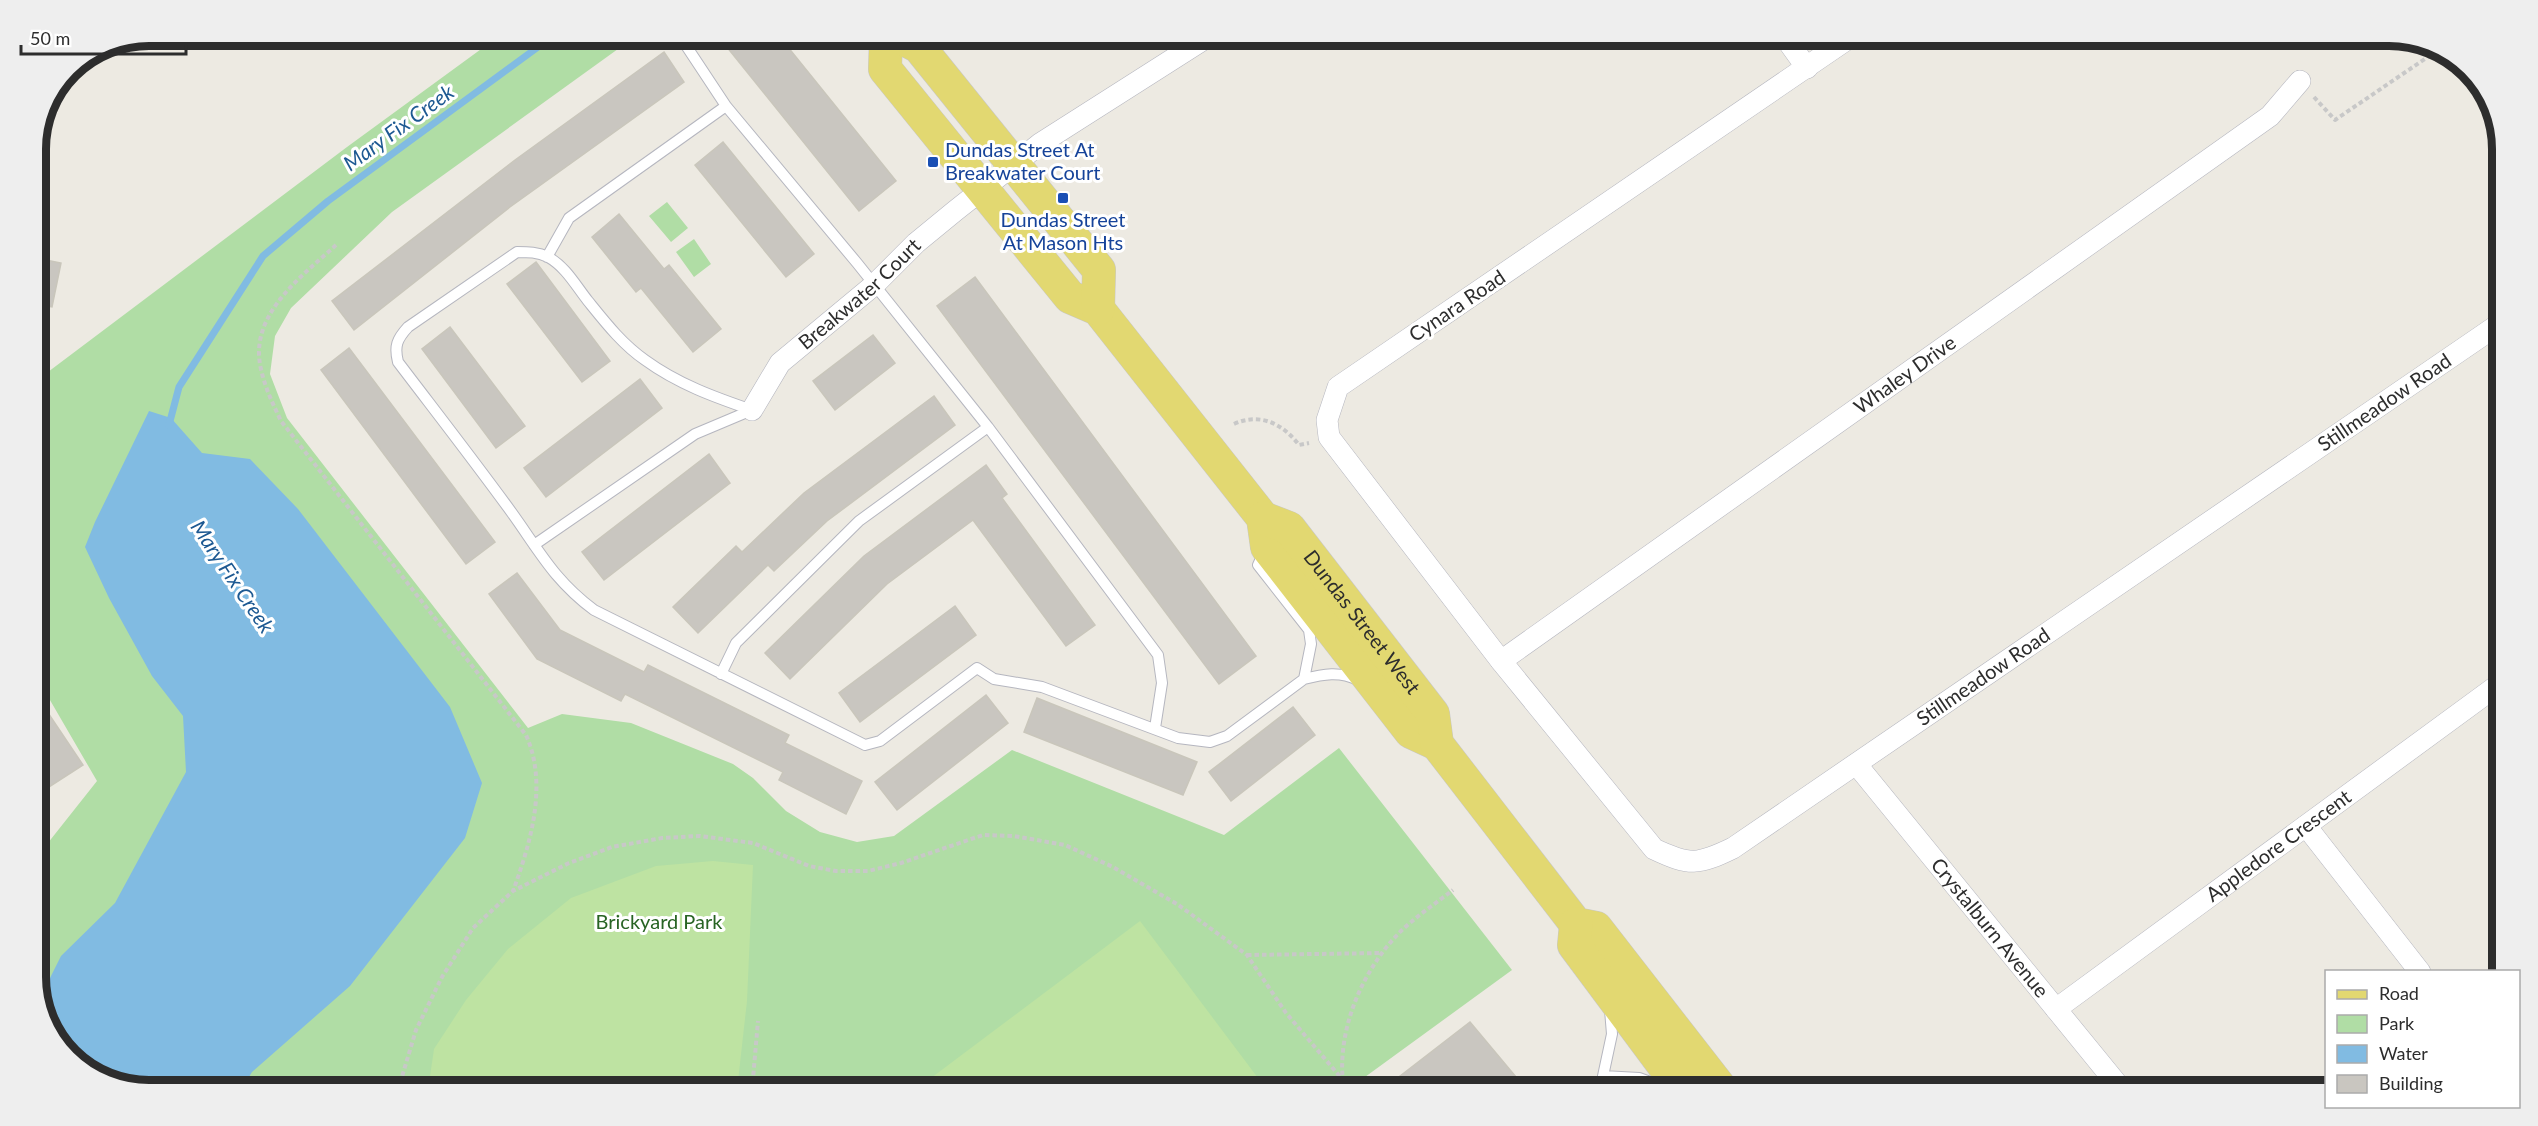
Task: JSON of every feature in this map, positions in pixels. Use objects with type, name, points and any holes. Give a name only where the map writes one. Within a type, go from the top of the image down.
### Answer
[{"type":"main road","name":"Dundas Street West","points":[[886,46],[885,69],[1070,297],[1098,309],[1411,732],[1437,744],[1576,924],[1596,928],[1714,1080]]},
{"type":"main road","points":[[917,46],[1099,270],[1098,309]]},
{"type":"main road","name":"Dundas Street West","points":[[1265,533],[1289,528],[1433,714],[1437,744]]},
{"type":"main road","points":[[1576,924],[1574,945],[1675,1080]]},
{"type":"street","name":"Breakwater Court","points":[[752,410],[780,363],[874,285],[916,243],[1071,121],[1194,46]]},
{"type":"street","points":[[1791,46],[1807,68]]},
{"type":"street","name":"Cynara Road","points":[[1329,437],[1327,420],[1338,387],[1838,46]]},
{"type":"street","name":"Whaley Drive","points":[[1501,661],[2270,116],[2300,81]]},
{"type":"street","name":"Stillmeadow Road","points":[[1501,661],[1654,849],[1677,860],[1704,862],[1733,848],[1857,765],[2491,329]]},
{"type":"street","points":[[1329,437],[1501,661]]},
{"type":"street","name":"Appledore Crescent","points":[[2056,1009],[2492,690]]},
{"type":"street","name":"Crystalburn Avenue","points":[[1857,765],[2114,1080]]},
{"type":"street","points":[[2306,826],[2418,970]]},
{"type":"lane","points":[[685,46],[726,106],[988,427],[1158,655],[1162,683],[1155,728]]},
{"type":"lane","points":[[547,257],[569,218],[726,106]]},
{"type":"lane","points":[[752,410],[699,392],[643,359],[604,322],[562,267],[547,257],[531,252],[517,252],[408,327],[398,339],[395,349],[398,362],[556,577],[573,594],[594,610],[865,745],[880,741],[977,668],[994,679],[1042,687],[1178,738],[1210,742],[1227,736],[1304,679],[1340,674],[1355,678],[1381,694]]},
{"type":"lane","points":[[534,545],[695,434],[752,410]]},
{"type":"lane","points":[[721,674],[736,643],[858,521],[988,427]]},
{"type":"lane","points":[[1265,533],[1258,564],[1309,630],[1311,644],[1304,679]]},
{"type":"lane","points":[[1608,991],[1612,1034],[1603,1076],[1644,1080]]},
{"type":"path","points":[[2300,81],[2335,120],[2430,55]]},
{"type":"path","points":[[336,245],[284,292],[268,317],[259,344],[260,368],[281,421],[526,735],[534,753],[536,802],[526,856],[513,891]]},
{"type":"path","points":[[1234,424],[1245,420],[1276,423],[1288,431],[1299,445],[1329,437]]},
{"type":"path","points":[[401,1080],[416,1030],[442,977],[473,928],[513,891],[569,863],[612,846],[662,838],[700,836],[753,843],[808,866],[836,872],[868,871],[983,835],[1014,836],[1065,845],[1113,867],[1177,904],[1247,955],[1286,1013],[1342,1079]]},
{"type":"path","points":[[1342,1079],[1344,1038],[1356,998],[1383,953],[1398,934],[1453,890]]},
{"type":"path","points":[[1247,955],[1383,953]]},
{"type":"path","points":[[753,1080],[758,1021]]},
{"type":"green space","name":"Brickyard Park","points":[[485,46],[622,46],[392,212],[291,308],[275,336],[270,374],[287,418],[528,728],[562,714],[631,723],[733,764],[753,778],[786,811],[820,832],[857,842],[894,836],[1012,750],[1224,835],[1339,748],[1512,970],[1365,1077],[1365,1080],[150,1080],[130,1078],[98,1066],[77,1049],[60,1028],[48,996],[47,983],[47,844],[97,781],[47,695],[47,373]]},
{"type":"green space","points":[[667,202],[688,228],[671,242],[649,216]]},
{"type":"green space","points":[[694,239],[711,264],[694,277],[676,252]]},
{"type":"green space","name":"Brickyard Park","points":[[713,861],[753,865],[747,1001],[738,1080],[429,1080],[434,1049],[466,1000],[508,949],[571,898],[656,866]]},
{"type":"green space","points":[[1140,921],[1259,1080],[928,1080]]},
{"type":"water","points":[[149,411],[171,418],[202,453],[250,459],[298,509],[450,707],[482,783],[465,838],[350,986],[252,1072],[247,1080],[150,1080],[130,1078],[110,1072],[87,1058],[68,1039],[54,1016],[48,996],[47,984],[61,956],[115,903],[186,772],[183,716],[152,676],[109,598],[85,547]]},
{"type":"building","points":[[726,46],[787,46],[896,181],[859,211]]},
{"type":"building","points":[[664,52],[684,82],[510,207],[354,330],[332,301],[515,160]]},
{"type":"building","points":[[723,142],[814,254],[786,277],[695,165]]},
{"type":"building","points":[[619,214],[664,269],[669,265],[721,329],[693,352],[641,288],[636,292],[592,237]]},
{"type":"building","points":[[47,260],[61,263],[52,307],[47,306]]},
{"type":"building","points":[[536,262],[610,361],[582,382],[507,284]]},
{"type":"building","points":[[975,277],[1256,656],[1219,684],[937,306]]},
{"type":"building","points":[[450,327],[525,426],[496,448],[422,349]]},
{"type":"building","points":[[873,335],[895,363],[835,410],[813,381]]},
{"type":"building","points":[[349,348],[495,542],[466,564],[321,370]]},
{"type":"building","points":[[640,379],[662,408],[546,497],[524,468]]},
{"type":"building","points":[[934,396],[955,425],[827,521],[774,571],[768,565],[698,633],[673,607],[736,546],[742,552],[804,493]]},
{"type":"building","points":[[709,454],[730,483],[604,580],[582,552]]},
{"type":"building","points":[[986,465],[1007,494],[1002,498],[1095,625],[1066,646],[973,520],[887,584],[790,679],[765,653],[864,556]]},
{"type":"building","points":[[517,573],[560,630],[644,672],[648,665],[789,735],[785,743],[862,781],[846,814],[779,780],[783,772],[625,694],[621,701],[537,659],[489,594]]},
{"type":"building","points":[[955,606],[976,635],[860,722],[839,693]]},
{"type":"building","points":[[986,695],[1008,723],[897,810],[875,782]]},
{"type":"building","points":[[1037,698],[1197,762],[1183,795],[1024,732]]},
{"type":"building","points":[[1293,707],[1315,735],[1231,801],[1209,772]]},
{"type":"building","points":[[47,711],[83,765],[49,787],[47,784]]},
{"type":"building","points":[[1470,1022],[1519,1080],[1395,1080]]},
{"type":"waterway","name":"Mary Fix Creek","points":[[169,425],[179,387],[263,256],[328,201],[539,46]]},
{"type":"place","name":"Dundas Street At Breakwater Court","points":[[933,162]]},
{"type":"place","name":"Dundas Street At Mason Hts","points":[[1063,198]]}]
